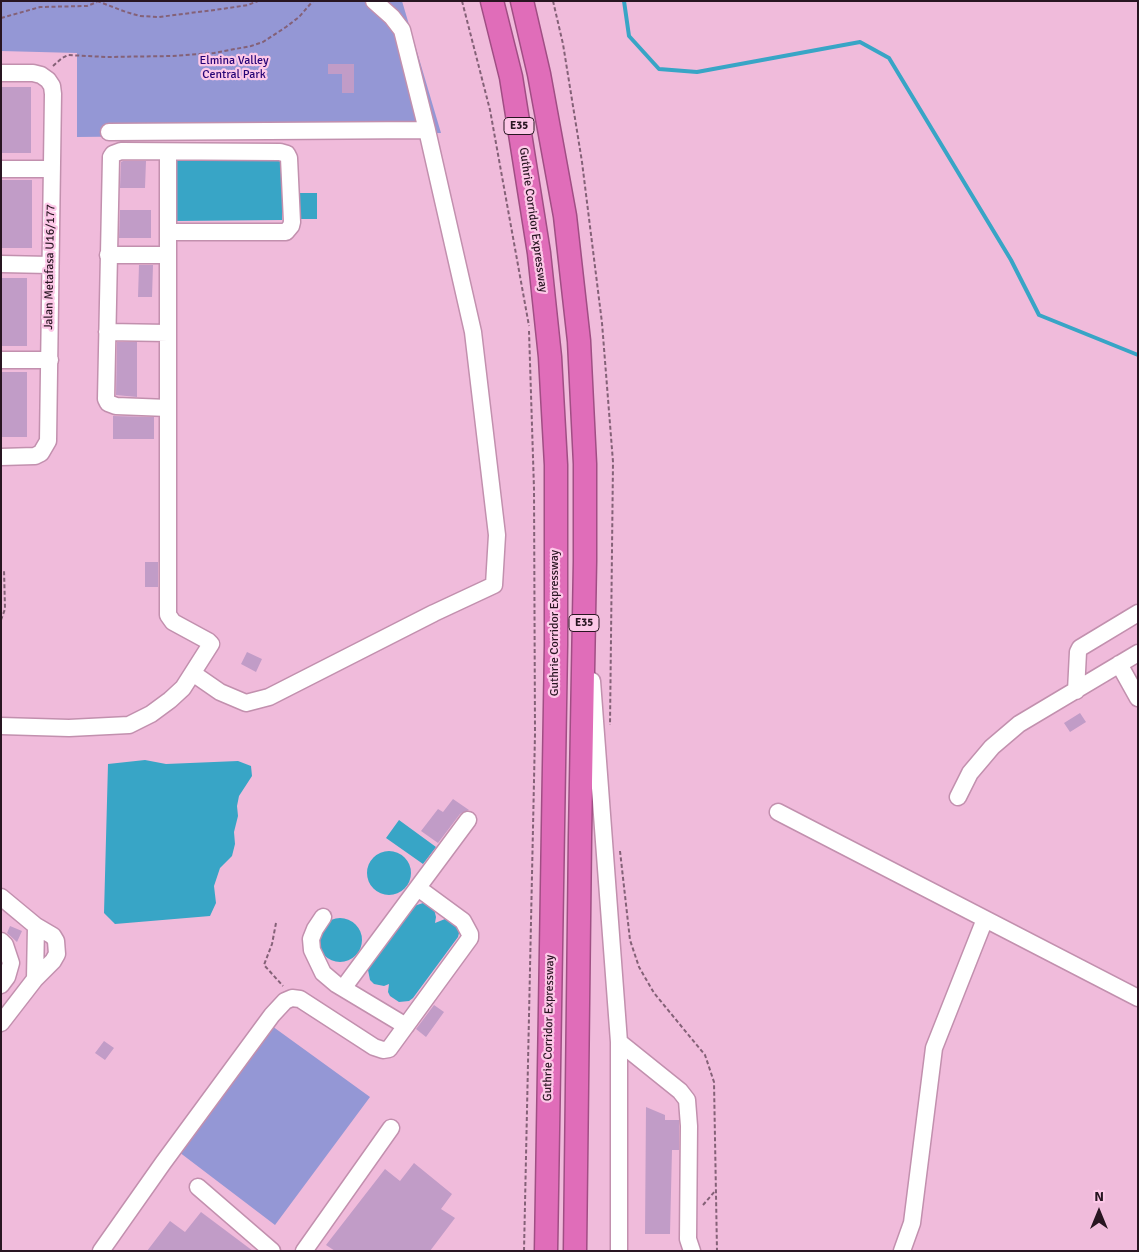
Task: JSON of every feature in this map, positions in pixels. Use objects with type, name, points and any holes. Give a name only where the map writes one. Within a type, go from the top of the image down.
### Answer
[{"type":"highway","name":"Guthrie Corridor Expressway","points":[[492,1],[511,77],[539,253],[550,357],[556,465],[556,645],[546,1251]]},
{"type":"highway","name":"E35","points":[[522,1],[540,74],[566,225],[579,341],[585,464],[575,1251]]},
{"type":"street","points":[[194,674],[220,692],[246,703],[269,697],[434,613],[494,585],[497,535],[473,332],[402,30],[392,17],[374,1]]},
{"type":"street","name":"Jalan Metafasa U16/177","points":[[1,73],[33,73],[41,75],[52,86],[53,94],[48,441],[42,453],[30,457],[1,457]]},
{"type":"street","points":[[109,132],[427,130]]},
{"type":"street","points":[[168,232],[281,233],[289,230],[292,222],[290,162],[287,154],[284,152],[121,151],[113,154],[111,157],[106,396],[108,403],[116,406],[168,408]]},
{"type":"street","points":[[1,726],[69,728],[129,725],[151,714],[183,688],[194,674],[211,644],[208,640],[173,622],[168,615],[168,152]]},
{"type":"street","points":[[1,169],[52,169]]},
{"type":"street","points":[[108,256],[168,255]]},
{"type":"street","points":[[1,264],[50,265]]},
{"type":"street","points":[[107,332],[168,333]]},
{"type":"street","points":[[1,360],[50,360]]},
{"type":"street","points":[[585,561],[597,759],[619,1042],[619,1251]]},
{"type":"street","points":[[1076,690],[1078,652],[1080,648],[1138,614]]},
{"type":"street","points":[[958,797],[970,773],[992,747],[1019,724],[1138,653]]},
{"type":"street","points":[[1119,664],[1138,698]]},
{"type":"street","points":[[778,812],[1138,998]]},
{"type":"street","points":[[344,987],[468,820]]},
{"type":"street","points":[[101,1251],[163,1163],[272,1015],[285,1001],[292,998],[300,999],[380,1050],[388,1049],[470,938],[470,934],[463,921],[418,888]]},
{"type":"street","points":[[1,897],[36,926],[34,978],[1,1023]]},
{"type":"street","points":[[323,917],[311,939],[312,950],[323,973],[336,984],[344,987],[406,1026]]},
{"type":"street","points":[[902,1251],[912,1223],[934,1048],[985,919]]},
{"type":"street","points":[[1,941],[5,945],[11,962],[7,977],[1,985]]},
{"type":"street","points":[[619,1042],[680,1091],[687,1100],[689,1126],[688,1239],[692,1251]]},
{"type":"street","points":[[304,1251],[391,1128]]},
{"type":"street","points":[[198,1188],[272,1251]]},
{"type":"path","points":[[1,18],[40,7],[87,6],[97,1],[140,16],[159,17],[248,5],[258,1]]},
{"type":"path","points":[[462,1],[490,110],[529,329],[534,489],[535,734],[524,1251]]},
{"type":"path","points":[[553,1],[563,44],[582,162],[602,323],[613,462],[610,727]]},
{"type":"path","points":[[1,620],[5,609],[4,569]]},
{"type":"path","points":[[619,844],[630,940],[640,966],[654,993],[705,1055],[714,1082],[717,1251]]},
{"type":"path","points":[[276,923],[272,944],[264,965],[292,998]]},
{"type":"green space","name":"Elmina Valley Central Park","points":[[1,1],[402,1],[441,133],[77,137],[77,53],[1,51]]},
{"type":"green space","points":[[272,1026],[370,1097],[275,1225],[179,1152]]},
{"type":"shaded area","points":[[282,156],[282,220],[175,221],[175,157]]},
{"type":"shaded area","points":[[299,193],[317,193],[317,219],[299,219]]},
{"type":"shaded area","points":[[145,760],[166,764],[238,761],[251,766],[252,776],[239,796],[238,816],[234,832],[235,844],[232,856],[220,868],[214,886],[216,903],[210,916],[115,924],[104,913],[108,764]]},
{"type":"shaded area","points":[[399,820],[436,847],[423,864],[386,838]]},
{"type":"shaded area","points":[[393,851],[405,857],[410,864],[410,882],[405,889],[398,894],[385,895],[373,889],[368,882],[367,869],[373,857],[380,852]]},
{"type":"shaded area","points":[[423,903],[434,909],[435,923],[445,919],[449,920],[457,925],[459,933],[413,998],[409,1001],[399,1002],[390,996],[388,992],[389,984],[384,986],[374,984],[370,980],[368,970],[414,906]]},
{"type":"shaded area","points":[[336,918],[344,918],[356,924],[362,940],[356,956],[344,962],[336,962],[324,956],[318,944],[318,936],[324,924]]},
{"type":"building","points":[[328,64],[354,64],[354,93],[342,93],[342,74],[328,74]]},
{"type":"building","points":[[1,87],[31,87],[31,153],[1,153]]},
{"type":"building","points":[[146,161],[145,188],[120,188],[121,162]]},
{"type":"building","points":[[1,180],[32,180],[32,248],[1,248]]},
{"type":"building","points":[[120,210],[151,210],[151,238],[119,238]]},
{"type":"building","points":[[139,265],[153,265],[152,297],[138,297]]},
{"type":"building","points":[[1,278],[27,278],[27,346],[1,346]]},
{"type":"building","points":[[117,342],[137,342],[137,397],[116,395]]},
{"type":"building","points":[[1,372],[27,372],[27,437],[1,437]]},
{"type":"building","points":[[113,416],[154,417],[154,439],[113,439]]},
{"type":"building","points":[[145,562],[158,562],[158,587],[145,587]]},
{"type":"building","points":[[247,652],[262,659],[256,672],[241,664]]},
{"type":"building","points":[[1080,713],[1086,722],[1070,732],[1064,723]]},
{"type":"building","points":[[453,799],[469,810],[460,814],[438,843],[421,831],[438,809],[443,812]]},
{"type":"building","points":[[10,926],[22,931],[17,942],[7,933]]},
{"type":"building","points":[[434,1005],[444,1012],[426,1037],[416,1029]]},
{"type":"building","points":[[104,1041],[114,1048],[105,1060],[95,1053]]},
{"type":"building","points":[[646,1107],[665,1115],[665,1120],[679,1120],[679,1150],[672,1150],[670,1234],[645,1234]]},
{"type":"building","points":[[414,1163],[452,1194],[441,1209],[455,1218],[430,1251],[335,1251],[326,1245],[385,1169],[400,1181]]},
{"type":"building","points":[[201,1212],[253,1251],[147,1251],[170,1221],[185,1232]]},
{"type":"waterway","points":[[624,1],[629,36],[659,69],[697,72],[860,42],[889,58],[1011,260],[1039,315],[1138,355]]}]
